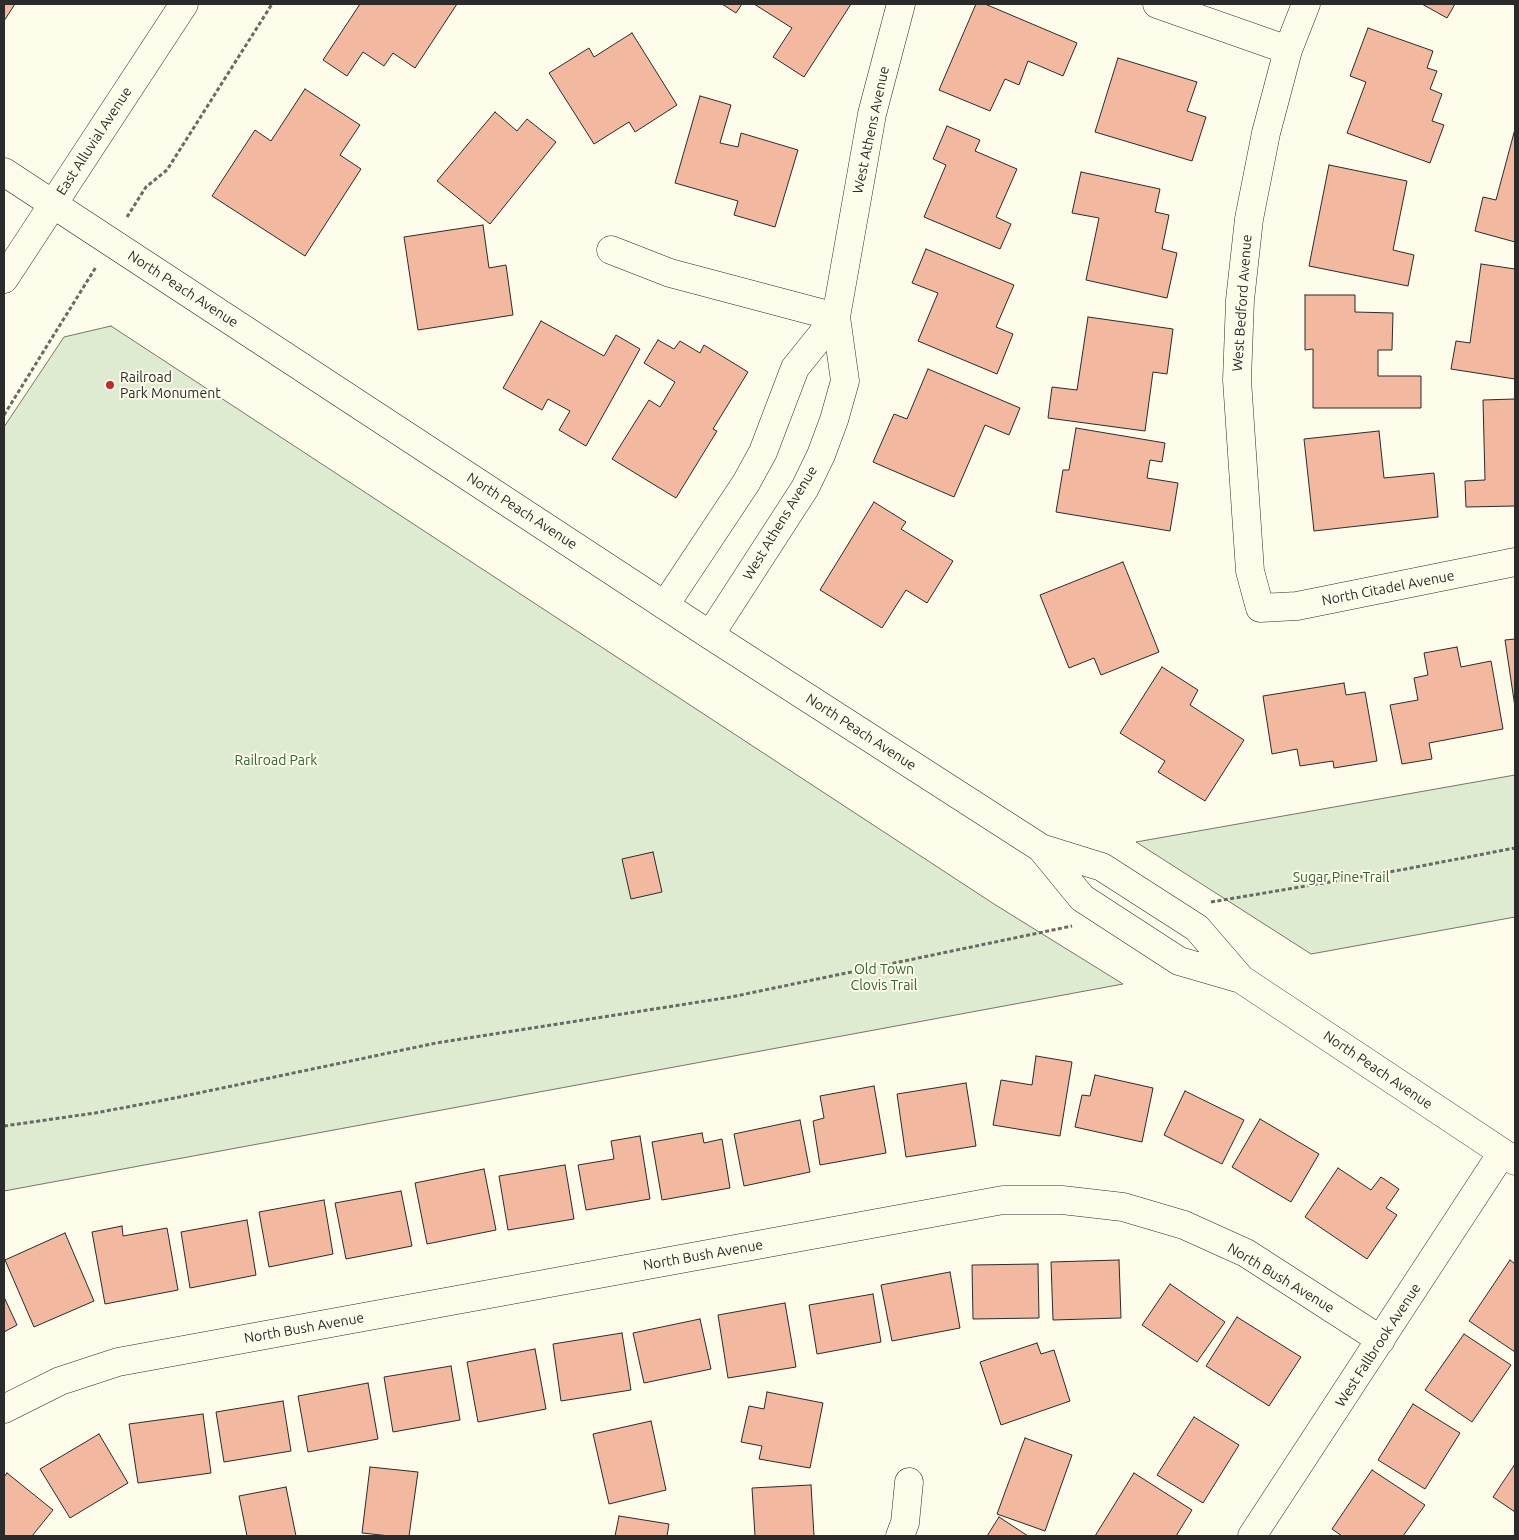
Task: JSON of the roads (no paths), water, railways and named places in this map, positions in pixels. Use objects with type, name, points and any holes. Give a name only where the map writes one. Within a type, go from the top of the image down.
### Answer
[{"type":"street","name":"East Alluvial Avenue","points":[[4,279],[184,4]]},
{"type":"street","name":"West Athens Avenue","points":[[710,635],[805,488],[821,455],[834,420],[845,381],[836,317],[872,114],[901,4]]},
{"type":"street","points":[[1157,4],[1288,50]]},
{"type":"street","name":"West Bedford Avenue","points":[[1260,608],[1250,572],[1236,380],[1239,310],[1251,210],[1266,133],[1288,50],[1306,4]]},
{"type":"street","name":"North Peach Avenue","points":[[4,172],[710,635],[1041,848],[1102,867],[1197,928],[1241,979],[1509,1157]]},
{"type":"street","points":[[612,250],[670,273],[836,317]]},
{"type":"street","name":"West Athens Avenue","points":[[665,605],[763,452],[795,368],[836,317]]},
{"type":"street","name":"North Citadel Avenue","points":[[1260,608],[1297,606],[1515,562]]},
{"type":"street","name":"North Peach Avenue","points":[[1041,848],[1082,898],[1114,919],[1179,961],[1241,979]]},
{"type":"street","name":"West Fallbrook Avenue","points":[[1252,1536],[1381,1340],[1509,1157]]},
{"type":"street","name":"North Bush Avenue","points":[[4,1409],[60,1381],[118,1362],[1003,1200],[1062,1200],[1124,1207],[1184,1225],[1246,1253],[1381,1340]]},
{"type":"street","points":[[900,1536],[905,1523],[909,1482]]},
{"type":"place","name":"Railroad Park Monument","points":[[110,385]]},
{"type":"park label","name":"Railroad Park","points":[[276,760]]},
{"type":"park label","name":"Sugar Pine Trail","points":[[1341,877]]},
{"type":"park label","name":"Old Town Clovis Trail","points":[[884,978]]}]
